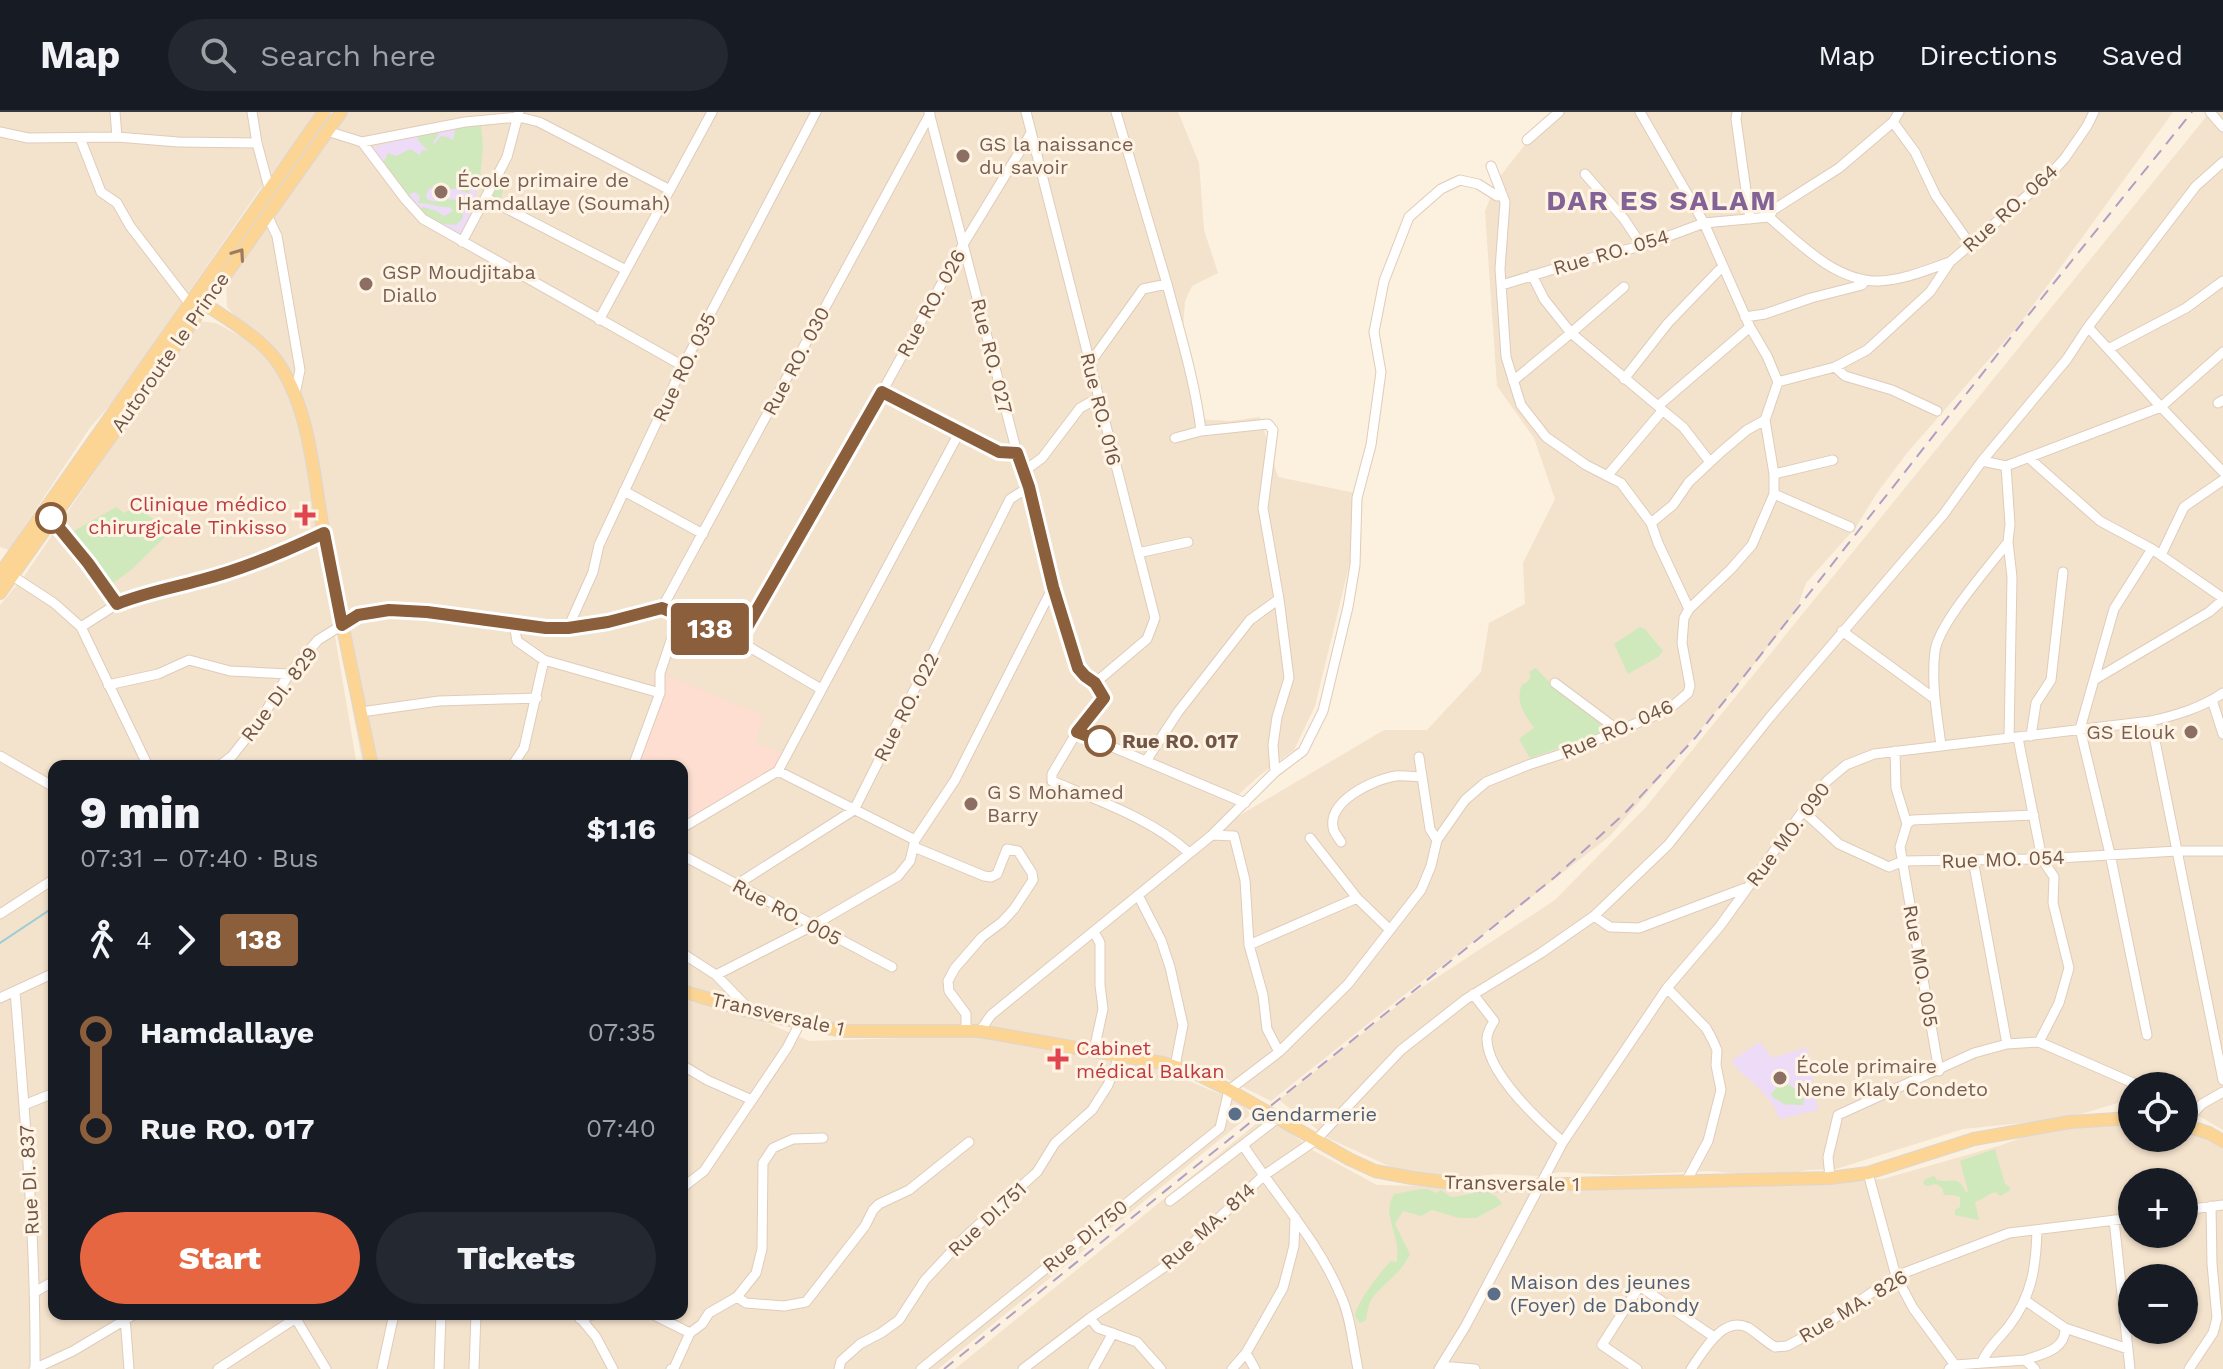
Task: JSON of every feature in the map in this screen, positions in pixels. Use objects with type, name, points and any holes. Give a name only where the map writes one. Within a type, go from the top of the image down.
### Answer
[{"type":"main road","name":"Autoroute le Prince","points":[[6,574],[51,518],[269,188],[324,112]]},
{"type":"main road","name":"Autoroute le Prince","points":[[0,593],[6,574],[5,555],[195,301],[267,215],[341,112]]},
{"type":"main road","points":[[195,301],[246,331],[275,357],[295,394],[307,435],[371,760]]},
{"type":"main road","name":"Transversale 1","points":[[688,993],[752,1012],[842,1031],[980,1031],[1175,1066],[1229,1090],[1375,1171],[1478,1186],[1830,1178],[1868,1173],[1974,1139],[2070,1122],[2118,1119]]},
{"type":"main road","points":[[2198,1129],[2223,1141]]},
{"type":"street","points":[[115,112],[117,137]]},
{"type":"street","points":[[252,112],[269,188]]},
{"type":"street","points":[[599,320],[712,112]]},
{"type":"street","name":"Rue RO. 035","points":[[568,628],[593,572],[599,545],[683,366],[816,112]]},
{"type":"street","name":"Rue RO. 016","points":[[1026,112],[1155,618],[1147,639],[1095,683]]},
{"type":"street","points":[[1116,112],[1189,366],[1201,431]]},
{"type":"street","points":[[1527,140],[1559,112]]},
{"type":"street","points":[[1491,166],[1505,202],[1500,269],[1506,357],[1521,405],[1546,437],[1586,465],[1621,483],[1651,523],[1689,609],[1752,545],[1774,494],[1774,474],[1765,420],[1778,382],[1745,317],[1704,223],[1640,112]]},
{"type":"street","points":[[1737,112],[1750,219]]},
{"type":"street","points":[[1899,112],[1893,122],[1839,168],[1773,210],[1769,217],[1817,258],[1865,281],[1911,275],[1950,262]]},
{"type":"street","name":"Rue RO. 064","points":[[1950,262],[2044,181],[2065,158],[2094,112]]},
{"type":"street","points":[[2210,112],[2223,127]]},
{"type":"street","name":"Rue RO. 027","points":[[930,113],[1053,587],[1078,668],[1095,683]]},
{"type":"street","name":"Rue RO. 030","points":[[662,608],[930,113]]},
{"type":"street","points":[[327,131],[362,142],[519,114],[670,190]]},
{"type":"street","points":[[462,242],[507,157],[519,114]]},
{"type":"street","points":[[1893,122],[1915,152],[1936,196],[1970,244]]},
{"type":"street","points":[[0,132],[28,138],[117,137],[257,143]]},
{"type":"street","name":"Rue RO. 026","points":[[739,641],[964,243],[1031,133]]},
{"type":"street","points":[[80,138],[101,192],[117,203],[130,226],[195,301]]},
{"type":"street","points":[[362,142],[423,219],[683,366]]},
{"type":"street","name":"Rue MA. 814","points":[[1023,1369],[1176,1259],[1263,1176],[1316,1140],[1401,1050],[1473,994],[1594,916],[1668,845],[1770,717],[1943,515],[1982,461],[2067,359],[2196,186],[2223,162]]},
{"type":"street","points":[[1585,174],[1624,219],[1642,246]]},
{"type":"street","points":[[980,1031],[991,1015],[1212,835],[1275,772],[1303,751],[1323,711],[1348,607],[1355,565],[1357,498],[1371,445],[1381,372],[1374,332],[1384,281],[1409,217],[1441,189],[1460,180],[1478,184],[1497,196]]},
{"type":"street","points":[[486,198],[626,270]]},
{"type":"street","points":[[267,215],[277,236],[300,370],[295,394]]},
{"type":"street","name":"Rue RO. 054","points":[[1502,285],[1642,246],[1704,223],[1769,217]]},
{"type":"street","points":[[1778,382],[1835,367],[1867,350],[1922,300],[1950,262]]},
{"type":"street","points":[[1624,379],[1668,323],[1723,266]]},
{"type":"street","points":[[1532,275],[1544,299],[1571,333],[1683,427],[1710,462]]},
{"type":"street","points":[[1745,317],[1862,285],[1865,281]]},
{"type":"street","points":[[2108,349],[2186,308],[2223,281]]},
{"type":"street","points":[[1089,360],[1143,289],[1167,284]]},
{"type":"street","points":[[1513,381],[1624,287]]},
{"type":"street","points":[[1607,476],[1660,408],[1750,327]]},
{"type":"street","points":[[2088,327],[2223,472]]},
{"type":"street","points":[[1982,461],[2006,466],[2161,407],[2223,352]]},
{"type":"street","points":[[1835,367],[1845,376],[1892,390],[1937,411]]},
{"type":"street","points":[[882,392],[999,452],[1017,453]]},
{"type":"street","points":[[1024,471],[1042,458],[1080,408],[1098,398]]},
{"type":"street","points":[[1651,523],[1673,505],[1689,482],[1710,462],[1747,430],[1765,420]]},
{"type":"street","points":[[1175,438],[1201,431],[1268,424],[1273,430],[1263,508],[1289,678],[1277,717],[1273,745],[1275,772]]},
{"type":"street","points":[[688,824],[778,771],[959,433]]},
{"type":"street","points":[[2029,458],[2100,521],[2156,552],[2223,599],[2197,619],[2094,680]]},
{"type":"street","points":[[1774,474],[1833,460]]},
{"type":"street","points":[[2006,466],[2012,577],[2013,738],[2034,815],[2042,859],[2054,877],[2053,903],[2069,968],[2059,1003],[2039,1042]]},
{"type":"street","points":[[2147,1035],[2110,854],[2080,729],[2114,609],[2184,507],[2223,480]]},
{"type":"street","name":"Rue RO. 022","points":[[854,810],[1010,499],[1029,487]]},
{"type":"street","points":[[624,491],[703,534]]},
{"type":"street","points":[[1774,494],[1850,527]]},
{"type":"street","points":[[51,518],[117,604]]},
{"type":"street","points":[[81,627],[117,604],[145,593],[202,580],[272,557],[324,533]]},
{"type":"street","points":[[1138,553],[1188,542]]},
{"type":"street","points":[[1941,745],[1935,699],[1935,650],[1946,624],[2008,542]]},
{"type":"street","points":[[2031,736],[2036,703],[2051,680],[2063,572]]},
{"type":"street","points":[[6,574],[54,603],[81,627],[145,760]]},
{"type":"street","points":[[716,975],[812,926],[898,876],[910,861],[915,844],[955,780],[1053,587]]},
{"type":"street","points":[[1146,761],[1178,712],[1250,620],[1279,599]]},
{"type":"street","points":[[662,608],[739,641],[821,689]]},
{"type":"street","name":"Rue DI. 829","points":[[227,760],[259,722],[289,674],[318,640],[358,615],[389,610],[427,612],[568,628],[608,622],[662,608]]},
{"type":"street","name":"Rue RO. 046","points":[[1229,1090],[1279,1052],[1348,984],[1421,890],[1437,840],[1465,800],[1486,782],[1668,710],[1688,693],[1690,680],[1682,628],[1689,609]]},
{"type":"street","points":[[635,760],[660,693],[660,673],[679,617]]},
{"type":"street","points":[[514,624],[517,641],[544,660],[660,693]]},
{"type":"street","points":[[1842,631],[1935,699]]},
{"type":"street","points":[[108,685],[158,674],[189,660],[230,671],[289,674]]},
{"type":"street","points":[[516,760],[524,748],[544,660]]},
{"type":"street","points":[[1095,683],[1104,698],[1077,732],[1052,774],[1052,781],[1123,811],[1189,853]]},
{"type":"street","points":[[1555,683],[1618,730]]},
{"type":"street","name":"Rue MO. 090","points":[[1440,1367],[1563,1142],[1667,988],[1720,926],[1827,781],[1846,765],[1874,754],[2151,721],[2180,715],[2223,693]]},
{"type":"street","points":[[361,712],[439,701],[537,698]]},
{"type":"street","points":[[2212,700],[2223,734]]},
{"type":"street","points":[[2151,721],[2223,1080]]},
{"type":"street","points":[[1077,732],[1245,803]]},
{"type":"street","points":[[1895,751],[1896,788],[1907,824],[1912,820],[2034,815]]},
{"type":"street","points":[[0,756],[48,784]]},
{"type":"street","points":[[1419,757],[1430,829],[1437,840]]},
{"type":"street","points":[[778,771],[915,844],[984,876],[997,874],[1007,849],[1018,851],[1033,880],[1002,922],[982,937],[955,968],[948,981],[949,991],[966,1014],[966,1031]]},
{"type":"street","points":[[1341,842],[1334,832],[1333,818],[1339,806],[1354,793],[1379,780],[1397,776],[1422,777]]},
{"type":"street","points":[[736,885],[854,810]]},
{"type":"street","name":"Rue MO. 054","points":[[1803,811],[1839,844],[1889,867],[1903,861],[2223,851]]},
{"type":"street","name":"Rue MO. 005","points":[[1907,824],[1900,847],[1939,1071]]},
{"type":"street","points":[[1212,835],[1234,836],[1245,880],[1249,945],[1263,995],[1267,1029],[1279,1052]]},
{"type":"street","points":[[1310,838],[1357,898],[1390,930]]},
{"type":"street","name":"Rue RO. 005","points":[[688,858],[892,967]]},
{"type":"street","points":[[1973,860],[2007,1044]]},
{"type":"street","points":[[0,914],[48,883]]},
{"type":"street","points":[[1594,916],[1610,927],[1639,928],[1748,887]]},
{"type":"street","points":[[1138,895],[1161,940],[1183,1025],[1175,1066]]},
{"type":"street","points":[[1249,945],[1357,898]]},
{"type":"street","points":[[1094,932],[1100,943],[1103,1009],[1094,1050]]},
{"type":"street","points":[[688,957],[716,975],[752,1012]]},
{"type":"street","points":[[0,998],[48,976]]},
{"type":"street","points":[[1667,988],[1706,1028],[1712,1039],[1717,1050],[1716,1065],[1721,1090],[1708,1141],[1686,1182]]},
{"type":"street","name":"Rue DI. 837","points":[[15,991],[35,1292],[35,1369]]},
{"type":"street","points":[[1473,994],[1494,1021],[1487,1037],[1504,1081],[1563,1142]]},
{"type":"street","points":[[688,1183],[704,1171],[787,1048],[800,1023]]},
{"type":"street","points":[[1830,1178],[1828,1157],[1838,1115],[1974,1053],[2007,1044],[2039,1042],[2118,1076]]},
{"type":"street","name":"Rue DI.751","points":[[839,1369],[841,1361],[860,1344],[899,1320],[925,1280],[966,1236],[1037,1172],[1055,1143],[1092,1110],[1108,1085],[1120,1054]]},
{"type":"street","points":[[688,1069],[752,1100]]},
{"type":"street","name":"Rue DI.750","points":[[921,1369],[1220,1128],[1229,1090]]},
{"type":"street","points":[[2198,1108],[2223,1092]]},
{"type":"street","points":[[24,1105],[48,1095]]},
{"type":"street","points":[[1170,1201],[1278,1118]]},
{"type":"street","points":[[671,1369],[690,1333],[702,1324],[709,1313],[737,1297],[756,1273],[762,1249],[763,1163],[773,1148],[793,1139],[823,1138]]},
{"type":"street","points":[[737,1297],[746,1303],[784,1306],[806,1302],[879,1204],[909,1190],[969,1142]]},
{"type":"street","points":[[1243,1145],[1316,1247],[1343,1298],[1358,1369]]},
{"type":"street","points":[[1868,1173],[1896,1276],[1952,1367],[2025,1360],[2047,1353],[2063,1343],[2065,1328]]},
{"type":"street","points":[[2198,1208],[2223,1205]]},
{"type":"street","points":[[2189,1369],[2213,1333],[2217,1318],[2211,1206]]},
{"type":"street","points":[[1232,1369],[1246,1353],[1283,1288],[1294,1246],[1295,1217]]},
{"type":"street","points":[[2114,1220],[2130,1369]]},
{"type":"street","name":"Rue MA. 826","points":[[1714,1337],[1727,1327],[1746,1326],[1775,1347],[1787,1346],[1817,1330],[1896,1276],[2009,1233],[2118,1220]]},
{"type":"street","points":[[1982,1362],[2026,1301],[2036,1260],[2037,1230]]},
{"type":"street","points":[[35,1292],[48,1284]]},
{"type":"street","points":[[1637,1369],[1602,1345],[1641,1287],[1714,1337],[1691,1369]]},
{"type":"street","points":[[2026,1301],[2065,1328],[2128,1349]]},
{"type":"street","points":[[1090,1318],[1098,1328],[1137,1342],[1161,1369]]},
{"type":"street","points":[[35,1369],[73,1351],[120,1320]]},
{"type":"street","points":[[125,1320],[129,1369]]},
{"type":"street","points":[[218,1369],[289,1320]]},
{"type":"street","points":[[297,1320],[326,1369]]},
{"type":"street","points":[[382,1369],[393,1320]]},
{"type":"street","points":[[439,1369],[441,1320]]},
{"type":"street","points":[[474,1369],[476,1320]]},
{"type":"street","points":[[582,1320],[596,1337],[613,1369]]},
{"type":"street","points":[[664,1320],[690,1333]]},
{"type":"street","points":[[1093,1369],[1113,1333]]},
{"type":"street","points":[[1246,1353],[1255,1369]]},
{"type":"street","points":[[2025,1360],[2035,1369]]},
{"type":"street","points":[[1440,1367],[1475,1369]]},
{"type":"shaded area","points":[[0,112],[318,112],[257,193],[116,398],[89,429],[9,550],[0,547]]},
{"type":"shaded area","points":[[337,112],[1178,112],[1199,163],[1204,230],[1218,273],[1192,286],[1185,301],[1181,354],[1198,419],[1230,421],[1260,417],[1278,477],[1360,494],[1350,562],[1315,706],[1294,750],[1238,795],[1244,810],[1232,820],[1384,730],[1427,730],[1481,672],[1489,623],[1525,604],[1523,563],[1555,499],[1534,438],[1497,386],[1485,211],[1498,179],[1530,138],[1559,112],[2173,112],[2018,326],[1907,453],[1856,527],[1806,583],[1796,611],[1719,708],[1610,836],[1271,1101],[1207,1069],[984,1026],[831,1026],[822,1020],[749,1010],[688,993],[688,760],[362,760],[341,628],[302,442],[356,760],[48,760],[48,1320],[688,1320],[688,1000],[742,1012],[809,1041],[995,1037],[1101,1053],[1163,1070],[1239,1102],[1248,1110],[1250,1115],[938,1369],[0,1369],[0,605],[23,578],[197,321],[216,323],[266,350],[227,307],[226,274]]},
{"type":"shaded area","points":[[2210,112],[2223,112],[2223,1130],[2198,1116],[2198,1072],[2118,1072],[2118,1103],[2041,1121],[1963,1129],[1836,1169],[1763,1177],[1712,1171],[1616,1175],[1561,1172],[1538,1176],[1496,1174],[1470,1177],[1402,1172],[1330,1139],[1279,1100],[1412,994],[1555,900],[1646,807]]},
{"type":"shaded area","name":"École primaire de Hamdallaye (Soumah)","points":[[478,124],[476,212],[460,237],[424,214],[371,148]]},
{"type":"shaded area","points":[[668,676],[763,715],[756,744],[784,753],[776,769],[688,820],[688,760],[638,760]]},
{"type":"shaded area","name":"École primaire Nene Klaly Condeto","points":[[1760,1042],[1772,1058],[1805,1048],[1808,1050],[1818,1110],[1780,1119],[1772,1103],[1731,1061]]},
{"type":"shaded area","points":[[1267,1115],[1314,1151],[1377,1185],[1519,1188],[1765,1186],[1883,1179],[2002,1145],[2046,1128],[2118,1123],[2118,1152],[2198,1152],[2198,1135],[2223,1148],[2223,1369],[955,1369]]},
{"type":"green space","name":"École primaire de Hamdallaye (Soumah)","points":[[481,125],[483,147],[480,178],[502,184],[501,198],[496,200],[483,192],[480,185],[478,190],[472,187],[468,193],[458,189],[429,188],[428,200],[436,202],[442,198],[461,203],[463,218],[456,225],[440,226],[418,210],[423,207],[444,216],[453,211],[449,207],[418,203],[420,196],[414,192],[406,196],[380,169],[388,153],[396,156],[410,149],[420,155],[422,150],[428,151],[417,139],[421,133],[435,129],[439,134],[434,144],[441,136],[453,140],[456,126]]},
{"type":"green space","points":[[116,507],[124,513],[135,507],[152,518],[167,535],[130,571],[107,587],[72,532]]},
{"type":"green space","points":[[1640,627],[1663,651],[1628,674],[1614,644]]},
{"type":"green space","points":[[1536,668],[1602,723],[1604,731],[1530,758],[1519,739],[1534,728],[1521,707],[1520,689],[1531,677],[1529,672]]},
{"type":"green space","points":[[1779,1085],[1796,1090],[1802,1087],[1805,1091],[1803,1105],[1786,1105],[1772,1097]]},
{"type":"green space","points":[[1995,1149],[2005,1184],[2010,1187],[2000,1196],[1996,1192],[1975,1202],[1979,1220],[1955,1215],[1955,1210],[1960,1207],[1960,1197],[1944,1195],[1942,1188],[1936,1184],[1923,1184],[1924,1180],[1934,1176],[1937,1180],[1957,1181],[1966,1193],[1960,1161]]},
{"type":"green space","points":[[1421,1189],[1436,1193],[1441,1190],[1451,1197],[1492,1194],[1502,1204],[1476,1218],[1459,1218],[1432,1210],[1421,1216],[1403,1211],[1395,1224],[1410,1254],[1371,1300],[1366,1320],[1360,1323],[1355,1316],[1364,1296],[1391,1261],[1397,1262],[1397,1244],[1389,1212],[1391,1200],[1394,1194]]},
{"type":"waterway","points":[[0,943],[48,911]]},
{"type":"railway","points":[[944,1369],[1555,877],[1625,813],[1696,737],[2192,112]]},
{"type":"bus line","name":"138","points":[[51,518],[117,604],[145,593],[202,580],[272,557],[324,533],[342,625],[358,615],[389,610],[568,628],[608,622],[662,608],[739,641],[882,392],[999,452],[1017,453],[1078,668],[1095,683],[1104,698],[1077,732],[1100,741]]},
{"type":"place","name":"GS la naissance du savoir","points":[[963,156]]},
{"type":"place","name":"École primaire de Hamdallaye (Soumah)","points":[[441,192]]},
{"type":"place","name":"GSP Moudjitaba Diallo","points":[[366,284]]},
{"type":"place","name":"Clinique médico chirurgicale Tinkisso","points":[[305,515]]},
{"type":"place","name":"GS Elouk","points":[[2191,732]]},
{"type":"place","name":"Rue RO. 017","points":[[1100,741]]},
{"type":"place","name":"G S Mohamed Barry","points":[[971,804]]},
{"type":"place","name":"Cabinet médical Balkan","points":[[1058,1059]]},
{"type":"place","name":"École primaire Nene Klaly Condeto","points":[[1780,1078]]},
{"type":"place","name":"Gendarmerie","points":[[1235,1114]]},
{"type":"place","name":"Maison des jeunes (Foyer) de Dabondy","points":[[1494,1294]]},
{"type":"district","name":"DAR ES SALAM","points":[[1662,200]]}]
